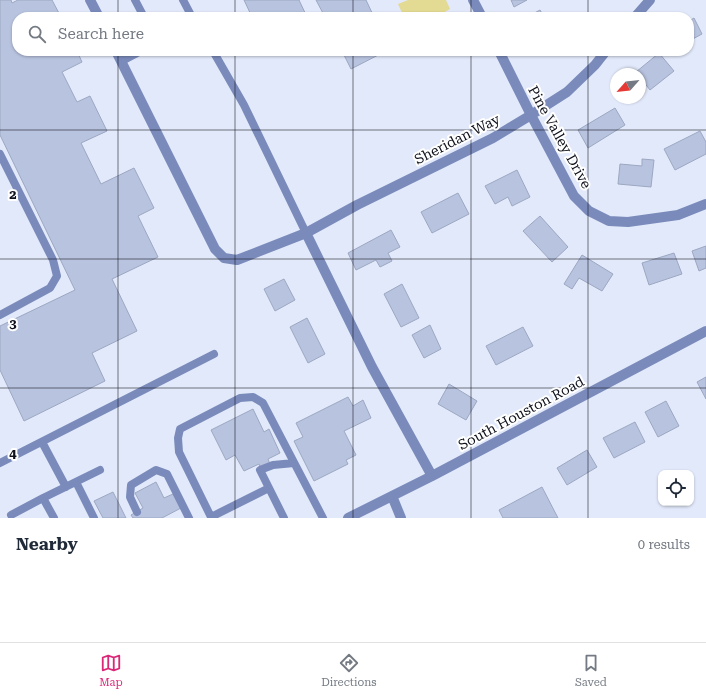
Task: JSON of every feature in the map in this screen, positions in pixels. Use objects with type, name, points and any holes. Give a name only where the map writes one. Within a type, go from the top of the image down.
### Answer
[{"type":"street","points":[[90,0],[96,12]]},
{"type":"street","points":[[473,0],[479,12]]},
{"type":"street","points":[[639,12],[650,0]]},
{"type":"street","name":"Sheridan Way","points":[[119,56],[215,249],[224,258],[237,260],[306,233],[357,205],[493,138],[567,92],[595,65],[602,56]]},
{"type":"street","name":"Pine Valley Drive","points":[[502,56],[574,196],[589,211],[609,221],[628,222],[678,215],[706,204]]},
{"type":"street","points":[[306,233],[372,366],[432,476]]},
{"type":"street","name":"South Houston Road","points":[[348,518],[432,476],[706,331]]},
{"type":"street","points":[[392,496],[401,518]]},
{"type":"lane","points":[[135,0],[141,12]]},
{"type":"lane","points":[[183,0],[189,12]]},
{"type":"lane","points":[[122,61],[132,56]]},
{"type":"lane","points":[[216,56],[244,105],[306,233]]},
{"type":"lane","points":[[0,154],[53,260],[57,276],[50,288],[0,315]]},
{"type":"lane","points":[[0,463],[214,354]]},
{"type":"lane","points":[[269,488],[212,517],[179,452],[178,438],[180,429],[240,398],[253,397],[262,403],[323,518]]},
{"type":"lane","points":[[42,442],[66,487]]},
{"type":"lane","points":[[284,518],[260,470],[273,465],[294,463]]},
{"type":"lane","points":[[11,515],[100,470]]},
{"type":"lane","points":[[137,512],[130,497],[131,484],[156,470],[167,474],[189,518]]},
{"type":"lane","points":[[76,482],[94,518]]},
{"type":"lane","points":[[44,498],[54,518]]},
{"type":"shaded area","points":[[408,0],[446,0],[450,9],[445,12],[402,12],[398,4]]},
{"type":"building","points":[[0,0],[11,0],[12,3],[18,0],[52,0],[58,12],[12,12],[12,56],[79,56],[82,62],[62,72],[77,102],[90,96],[107,131],[81,143],[101,184],[134,168],[154,208],[138,216],[158,257],[112,279],[137,331],[92,353],[105,381],[24,421],[0,370],[0,326],[75,290],[0,135]]},
{"type":"building","points":[[244,0],[299,0],[305,12],[250,12]]},
{"type":"building","points":[[316,0],[366,0],[372,12],[322,12]]},
{"type":"building","points":[[511,0],[527,0],[514,7]]},
{"type":"building","points":[[694,18],[702,34],[694,38]]},
{"type":"building","points":[[344,56],[376,56],[351,69]]},
{"type":"building","points":[[655,56],[662,56],[674,71],[650,90],[646,85],[646,68],[641,68]]},
{"type":"building","points":[[615,108],[625,125],[588,148],[578,130]]},
{"type":"building","points":[[700,131],[706,142],[706,154],[675,170],[664,149]]},
{"type":"building","points":[[642,159],[654,160],[651,187],[618,184],[620,164],[642,166]]},
{"type":"building","points":[[517,170],[530,197],[512,206],[508,197],[495,204],[485,186]]},
{"type":"building","points":[[458,193],[469,214],[432,233],[421,212]]},
{"type":"building","points":[[540,216],[568,247],[552,262],[523,231]]},
{"type":"building","points":[[391,230],[400,247],[388,253],[392,261],[380,267],[376,260],[356,270],[348,253]]},
{"type":"building","points":[[706,246],[706,268],[699,271],[692,251]]},
{"type":"building","points":[[674,253],[682,274],[649,285],[642,263]]},
{"type":"building","points":[[582,255],[613,274],[602,291],[579,278],[572,289],[564,284]]},
{"type":"building","points":[[284,279],[295,300],[275,311],[264,289]]},
{"type":"building","points":[[402,284],[419,318],[401,327],[384,294]]},
{"type":"building","points":[[307,318],[325,354],[308,363],[290,327]]},
{"type":"building","points":[[430,325],[441,349],[424,358],[412,335]]},
{"type":"building","points":[[523,327],[533,346],[496,365],[486,346]]},
{"type":"building","points":[[706,377],[706,399],[697,382]]},
{"type":"building","points":[[449,384],[477,401],[466,420],[438,404]]},
{"type":"building","points":[[348,397],[353,406],[363,400],[371,418],[344,431],[356,455],[346,460],[348,464],[314,481],[294,441],[303,437],[296,423]]},
{"type":"building","points":[[666,401],[679,426],[658,437],[645,412]]},
{"type":"building","points":[[253,409],[264,432],[269,429],[280,453],[268,459],[270,464],[261,469],[259,464],[244,471],[235,455],[226,460],[211,430]]},
{"type":"building","points":[[635,422],[645,442],[614,458],[603,438]]},
{"type":"building","points":[[587,450],[597,467],[567,485],[557,468]]},
{"type":"building","points":[[156,482],[164,498],[173,494],[181,508],[162,518],[133,518],[131,515],[143,508],[135,493]]},
{"type":"building","points":[[542,487],[558,518],[503,518],[499,510]]},
{"type":"building","points":[[113,492],[126,518],[103,518],[94,501]]}]
